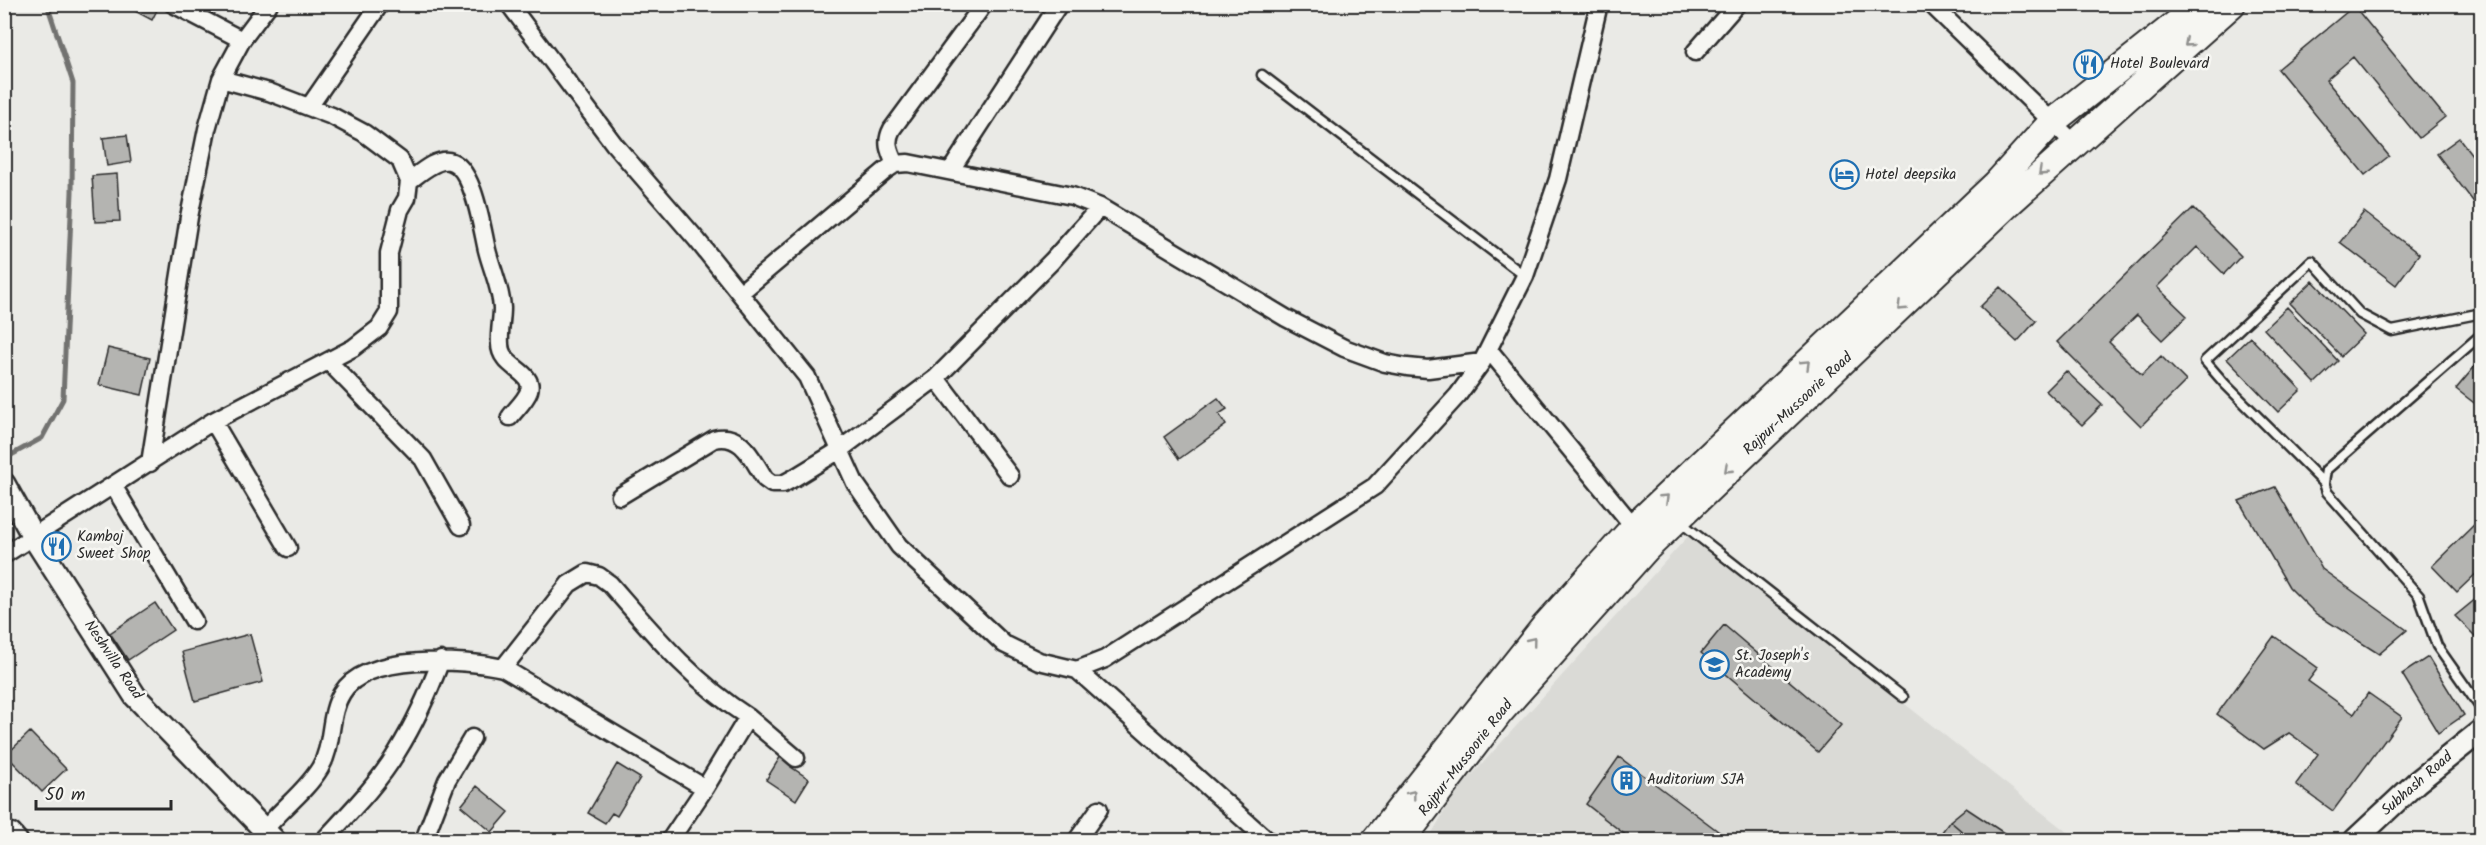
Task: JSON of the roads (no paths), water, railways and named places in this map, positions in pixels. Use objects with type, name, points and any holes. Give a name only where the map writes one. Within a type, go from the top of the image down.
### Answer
[{"type":"main road","name":"Rajpur-Mussoorie Road","points":[[1376,840],[1544,627],[1634,528],[1996,184],[2052,122],[2201,4]]},
{"type":"main road","name":"Rajpur-Mussoorie Road","points":[[1402,840],[1500,712],[1676,518],[2074,143],[2232,4]]},
{"type":"street","points":[[172,4],[242,40]]},
{"type":"street","points":[[150,464],[189,217],[207,129],[221,79],[242,40],[269,4]]},
{"type":"street","points":[[309,107],[380,4]]},
{"type":"street","points":[[509,4],[614,144],[740,293],[807,377],[838,451],[867,503],[899,546],[1005,644],[1039,661],[1077,670],[1267,840]]},
{"type":"street","points":[[895,164],[888,148],[888,137],[892,129],[984,4]]},
{"type":"street","points":[[951,170],[1059,4]]},
{"type":"street","points":[[1077,670],[1105,658],[1375,486],[1458,395],[1486,356],[1525,276],[1558,179],[1599,4]]},
{"type":"street","points":[[1695,52],[1737,4]]},
{"type":"street","points":[[1931,4],[2074,143]]},
{"type":"street","points":[[4,555],[150,464],[213,421],[353,348],[379,328],[389,312],[389,253],[400,210],[407,198],[409,181],[400,160],[364,133],[332,116],[269,92],[221,79]]},
{"type":"street","points":[[409,181],[438,162],[446,160],[454,162],[474,194],[500,297],[500,352],[505,361],[527,376],[530,384],[529,392],[510,417]]},
{"type":"street","points":[[740,293],[895,164],[908,163],[1071,196],[1100,207],[1286,318],[1344,348],[1385,363],[1428,369],[1486,356]]},
{"type":"street","points":[[620,496],[714,439],[726,436],[737,439],[765,479],[772,484],[783,484],[838,451],[936,378],[1052,261],[1100,207]]},
{"type":"street","points":[[1486,356],[1634,528]]},
{"type":"street","points":[[328,361],[423,459],[461,526]]},
{"type":"street","points":[[936,378],[1011,476]]},
{"type":"street","points":[[213,421],[288,548]]},
{"type":"street","name":"Neshvilla Road","points":[[7,487],[34,538],[135,696],[265,837]]},
{"type":"street","points":[[114,487],[194,621]]},
{"type":"street","points":[[503,668],[569,584],[577,577],[587,573],[599,576],[610,584],[689,671],[723,701],[748,717],[796,758]]},
{"type":"street","points":[[324,840],[362,799],[397,753],[426,699],[441,660]]},
{"type":"street","points":[[265,837],[308,786],[322,765],[331,736],[334,711],[342,692],[360,676],[384,668],[441,660],[476,662],[503,668],[705,788]]},
{"type":"street","points":[[670,840],[748,717]]},
{"type":"street","name":"Subhash Road","points":[[2355,840],[2417,782],[2481,730]]},
{"type":"street","points":[[424,840],[447,780],[472,738]]},
{"type":"street","points":[[1077,840],[1099,809]]},
{"type":"lane","points":[[1262,75],[1525,276]]},
{"type":"lane","points":[[2481,314],[2392,331],[2360,314],[2312,261],[2205,361],[2224,384],[2324,483],[2327,492],[2419,596],[2437,646],[2481,710]]},
{"type":"lane","points":[[2324,483],[2326,470],[2481,334]]},
{"type":"lane","points":[[1676,518],[1903,697]]},
{"type":"waterway","points":[[4,459],[42,438],[63,399],[72,192],[73,83],[47,4]]},
{"type":"place","name":"Hotel Boulevard","points":[[2089,64]]},
{"type":"place","name":"Hotel deepsika","points":[[1844,175]]},
{"type":"place","name":"Kamboj Sweet Shop","points":[[56,546]]},
{"type":"place","name":"St. Joseph's Academy","points":[[1714,665]]},
{"type":"place","name":"Auditorium SJA","points":[[1626,780]]}]
